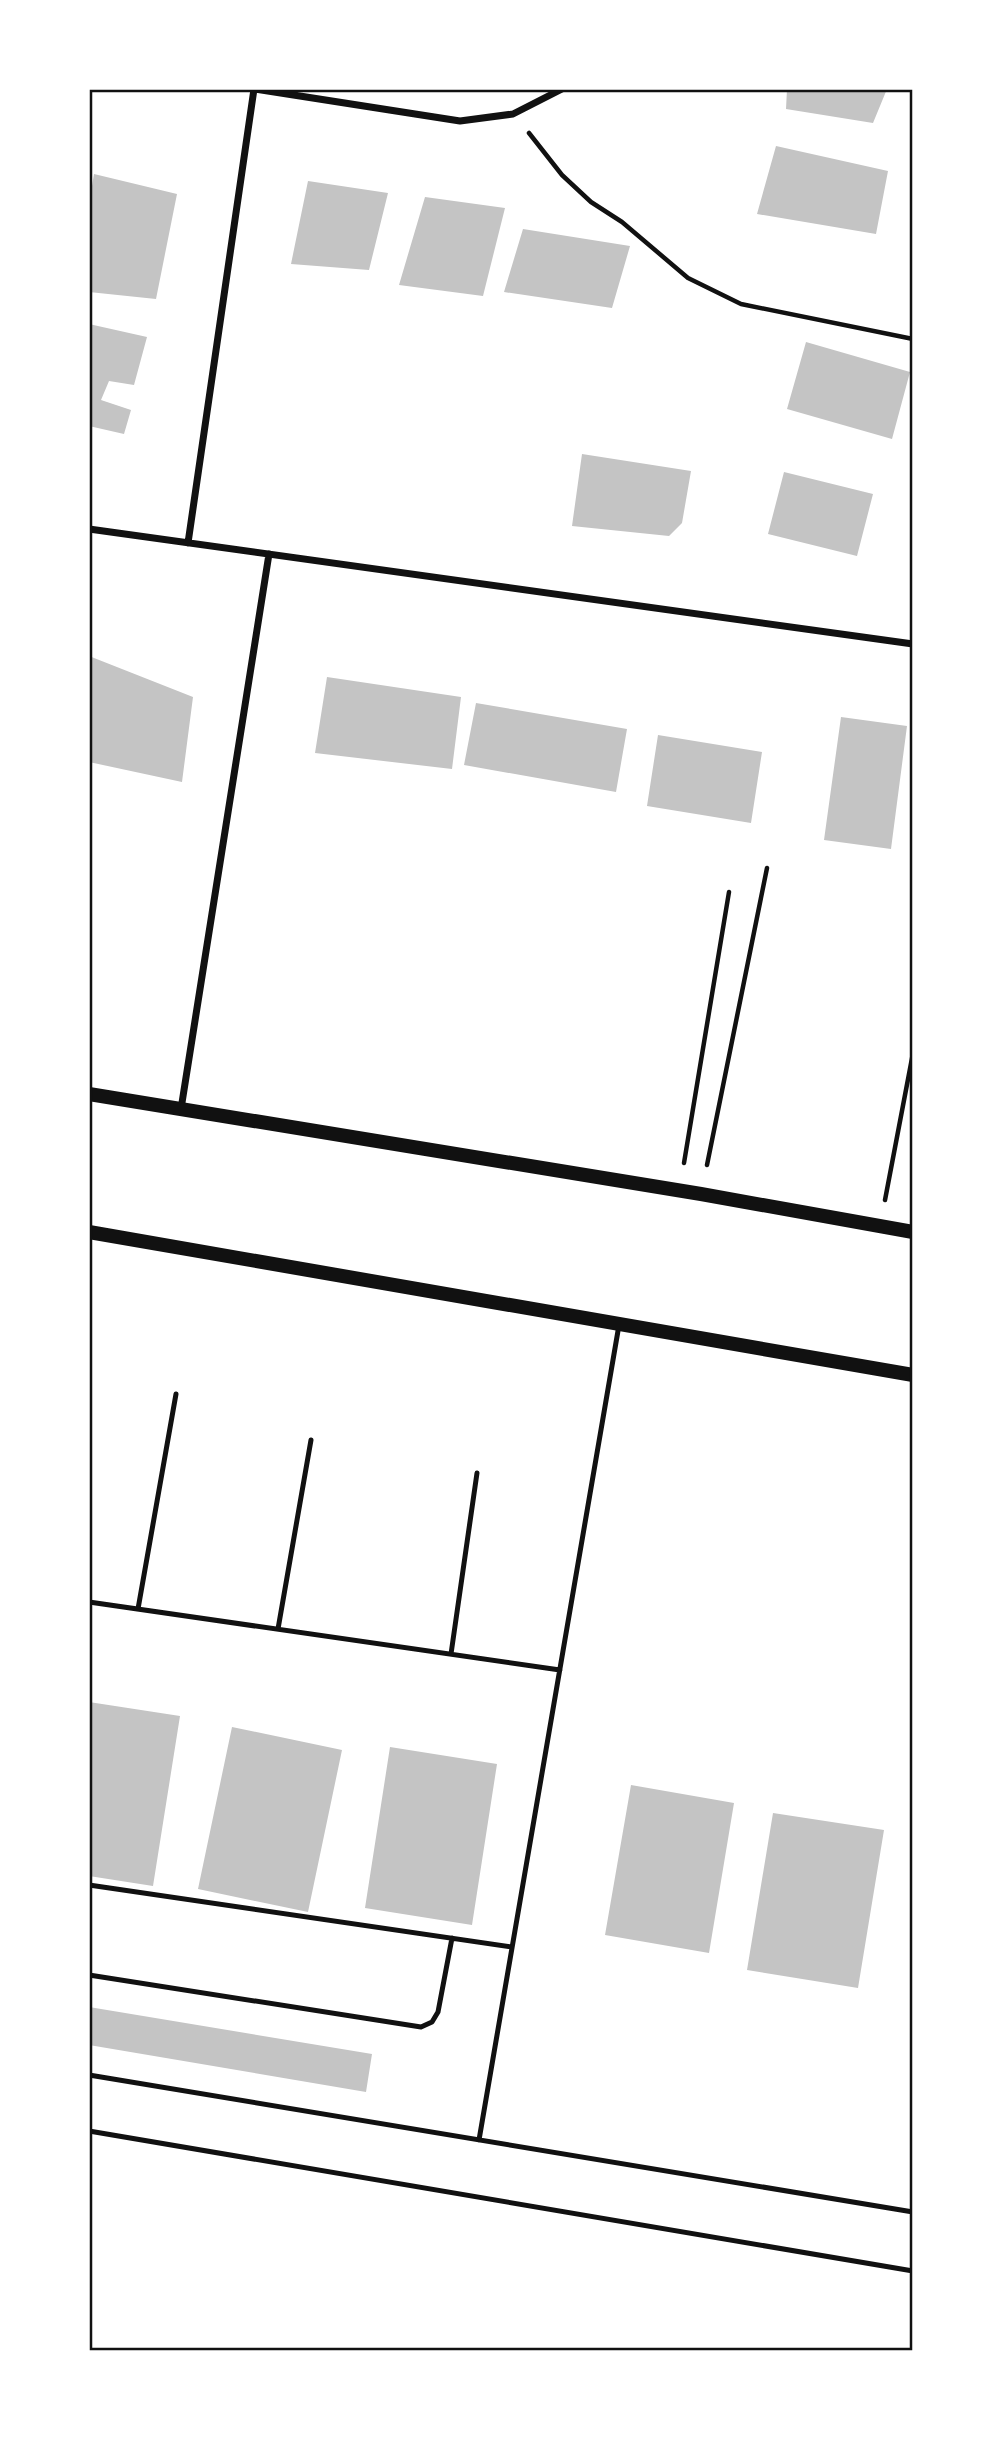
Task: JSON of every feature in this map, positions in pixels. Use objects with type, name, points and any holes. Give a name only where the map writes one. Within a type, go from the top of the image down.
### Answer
[{"type":"main road","points":[[89,1094],[679,1190],[913,1232]]},
{"type":"main road","points":[[89,1232],[913,1375]]},
{"type":"street","points":[[188,543],[255,89],[460,121],[513,114],[562,89]]},
{"type":"street","points":[[89,529],[913,644]]},
{"type":"street","points":[[181,1110],[269,554]]},
{"type":"lane","points":[[479,2140],[620,1325]]},
{"type":"lane","points":[[138,1609],[176,1394]]},
{"type":"lane","points":[[278,1629],[311,1440]]},
{"type":"lane","points":[[452,1654],[477,1473]]},
{"type":"lane","points":[[89,1602],[560,1670]]},
{"type":"lane","points":[[89,1885],[512,1947]]},
{"type":"lane","points":[[89,1975],[421,2027],[432,2022],[438,2012],[453,1938]]},
{"type":"lane","points":[[89,2075],[913,2213]]},
{"type":"lane","points":[[89,2131],[913,2271]]},
{"type":"path","points":[[513,114],[562,176],[688,278],[741,304],[913,339]]},
{"type":"path","points":[[701,1194],[767,868]]},
{"type":"path","points":[[679,1190],[729,892]]},
{"type":"path","points":[[880,1226],[913,1053]]},
{"type":"building","points":[[787,89],[887,89],[873,123],[786,109]]},
{"type":"building","points":[[776,146],[888,171],[876,234],[757,214]]},
{"type":"building","points":[[94,174],[177,194],[156,299],[89,292],[89,204]]},
{"type":"building","points":[[308,181],[388,193],[369,270],[291,264]]},
{"type":"building","points":[[425,197],[505,208],[483,296],[399,285]]},
{"type":"building","points":[[523,229],[630,246],[612,308],[504,292]]},
{"type":"building","points":[[89,324],[147,337],[134,385],[109,381],[101,400],[131,410],[124,434],[89,426]]},
{"type":"building","points":[[806,342],[910,372],[892,439],[787,409]]},
{"type":"building","points":[[582,454],[691,471],[682,523],[669,536],[572,526]]},
{"type":"building","points":[[784,472],[873,494],[857,556],[768,534]]},
{"type":"building","points":[[89,656],[193,697],[182,782],[89,762]]},
{"type":"building","points":[[327,677],[461,697],[452,769],[315,753]]},
{"type":"building","points":[[476,703],[627,729],[616,792],[464,765]]},
{"type":"building","points":[[841,717],[907,726],[891,849],[824,840]]},
{"type":"building","points":[[658,735],[762,752],[751,823],[647,806]]},
{"type":"building","points":[[89,1702],[180,1716],[153,1886],[89,1876]]},
{"type":"building","points":[[232,1727],[342,1750],[308,1912],[198,1889]]},
{"type":"building","points":[[390,1747],[497,1764],[472,1925],[365,1908]]},
{"type":"building","points":[[631,1785],[734,1803],[709,1953],[605,1935]]},
{"type":"building","points":[[773,1813],[884,1830],[858,1988],[747,1970]]},
{"type":"building","points":[[89,2007],[372,2054],[366,2092],[89,2045]]}]
